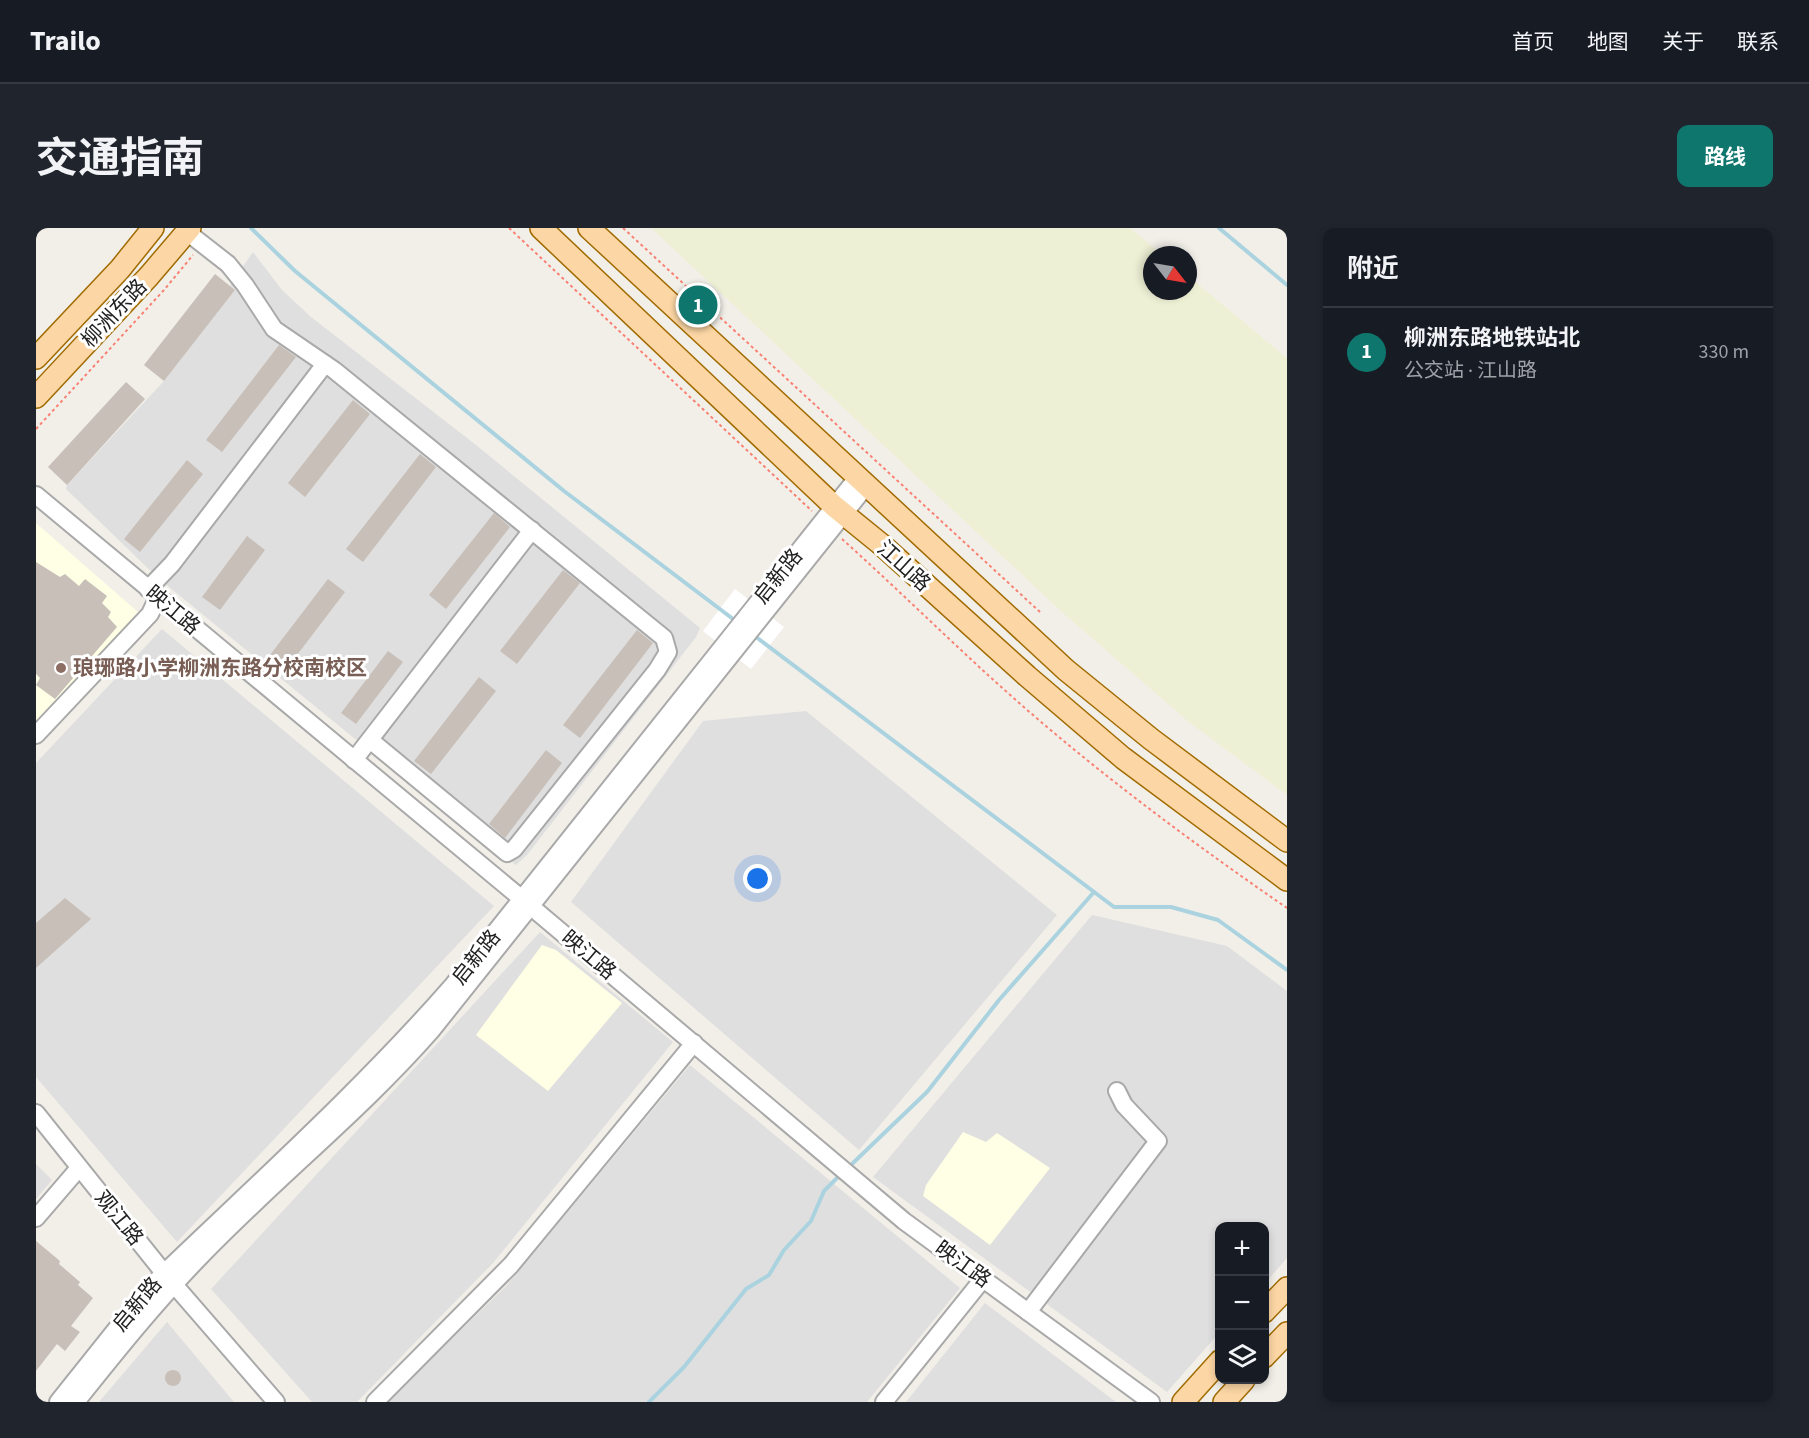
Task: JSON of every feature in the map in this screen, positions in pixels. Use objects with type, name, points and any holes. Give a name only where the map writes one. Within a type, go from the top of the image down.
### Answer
[{"type":"main road","name":"柳洲东路","points":[[36,358],[120,269],[153,228]]},
{"type":"main road","name":"江山路","points":[[541,228],[833,517],[882,545],[1027,676],[1123,758],[1287,880]]},
{"type":"main road","name":"江山路","points":[[589,228],[1066,670],[1151,739],[1287,841]]},
{"type":"main road","name":"柳洲东路","points":[[36,397],[149,276],[193,234]]},
{"type":"main road","points":[[1269,1307],[1287,1288]]},
{"type":"main road","points":[[1269,1353],[1287,1333]]},
{"type":"main road","points":[[1183,1402],[1215,1367]]},
{"type":"main road","points":[[1224,1402],[1240,1384]]},
{"type":"street","points":[[193,234],[228,264],[274,328],[325,364],[664,638],[668,652],[657,670],[514,849],[507,853],[370,740]]},
{"type":"street","points":[[36,735],[150,615],[153,593],[172,564],[325,364]]},
{"type":"street","name":"启新路","points":[[76,1402],[138,1325],[169,1279],[390,1055],[527,903],[861,482]]},
{"type":"street","name":"映江路","points":[[36,495],[527,903],[904,1221],[1151,1402]]},
{"type":"street","points":[[354,760],[532,530]]},
{"type":"street","points":[[375,1402],[511,1265],[694,1043]]},
{"type":"street","points":[[1028,1311],[1158,1141],[1124,1105],[1117,1091]]},
{"type":"street","name":"观江路","points":[[36,1113],[169,1279],[276,1402]]},
{"type":"street","points":[[36,1218],[79,1168]]},
{"type":"street","name":"启新路","points":[[58,1402],[145,1293],[169,1279]]},
{"type":"street","points":[[884,1402],[983,1279]]},
{"type":"path","points":[[510,228],[833,517],[887,579],[1034,716],[1114,782],[1287,908]]},
{"type":"path","points":[[623,228],[1040,612]]},
{"type":"path","points":[[36,429],[164,290],[193,234]]},
{"type":"shaded area","points":[[651,228],[1130,228],[1152,246],[1143,246],[1143,300],[1197,300],[1197,283],[1287,358],[1287,795],[1190,723],[1063,613]]},
{"type":"shaded area","points":[[253,252],[282,290],[311,317],[476,445],[700,628],[696,637],[527,855],[516,865],[365,747],[158,578],[66,489],[67,485],[164,381],[235,290],[230,285]]},
{"type":"shaded area","name":"琅琊路小学柳洲东路分校南校区","points":[[36,523],[138,612],[36,725]]},
{"type":"shaded area","points":[[162,629],[494,906],[177,1242],[36,1077],[36,763]]},
{"type":"shaded area","points":[[806,711],[1057,915],[859,1150],[571,902],[703,721]]},
{"type":"shaded area","points":[[1092,915],[1227,946],[1287,991],[1287,1258],[1269,1278],[1269,1222],[1215,1222],[1215,1338],[1167,1392],[873,1177]]},
{"type":"shaded area","points":[[540,932],[673,1042],[493,1263],[357,1402],[312,1402],[211,1289]]},
{"type":"shaded area","points":[[542,945],[556,950],[622,1003],[548,1091],[476,1035]]},
{"type":"shaded area","points":[[690,1065],[960,1288],[867,1402],[387,1402],[506,1286]]},
{"type":"shaded area","points":[[963,1132],[986,1142],[997,1133],[1050,1168],[990,1245],[923,1196],[926,1185]]},
{"type":"shaded area","points":[[36,1164],[52,1180],[36,1199]]},
{"type":"shaded area","points":[[985,1303],[1116,1402],[906,1402]]},
{"type":"shaded area","points":[[167,1322],[234,1402],[99,1402]]},
{"type":"pier","points":[[735,589],[784,627],[751,669],[703,631]]},
{"type":"building","points":[[215,274],[235,290],[164,381],[144,365]]},
{"type":"building","points":[[279,345],[296,357],[222,452],[206,440]]},
{"type":"building","points":[[126,382],[145,399],[67,485],[48,467]]},
{"type":"building","points":[[353,400],[370,414],[305,497],[288,483]]},
{"type":"building","points":[[420,454],[436,467],[363,562],[346,549]]},
{"type":"building","points":[[187,460],[203,474],[140,552],[124,539]]},
{"type":"building","points":[[494,513],[510,527],[446,609],[429,595]]},
{"type":"building","points":[[247,536],[265,550],[220,610],[202,597]]},
{"type":"building","name":"琅琊路小学柳洲东路分校南校区","points":[[36,562],[60,577],[65,574],[79,586],[85,579],[107,596],[102,603],[111,612],[108,617],[117,627],[55,699],[36,685],[40,678],[36,674]]},
{"type":"building","points":[[563,570],[580,583],[517,664],[500,651]]},
{"type":"building","points":[[328,579],[345,592],[284,672],[267,659]]},
{"type":"building","points":[[637,630],[653,643],[580,738],[563,725]]},
{"type":"building","points":[[388,651],[403,662],[356,724],[341,713]]},
{"type":"building","points":[[479,677],[496,691],[431,774],[414,761]]},
{"type":"building","points":[[546,750],[562,763],[505,838],[489,824]]},
{"type":"building","points":[[65,898],[91,919],[36,968],[36,923]]},
{"type":"building","points":[[36,1241],[60,1261],[59,1264],[80,1282],[78,1285],[93,1298],[71,1326],[80,1332],[65,1351],[57,1344],[36,1371]]},
{"type":"building","points":[[170,1370],[176,1370],[181,1378],[179,1384],[170,1386],[165,1381],[165,1375]]},
{"type":"waterway","points":[[251,228],[295,271],[564,491],[737,622]]},
{"type":"waterway","points":[[1219,228],[1287,285]]},
{"type":"waterway","points":[[752,634],[1114,907],[1171,907],[1218,920],[1287,970]]},
{"type":"waterway","points":[[853,1163],[927,1092],[999,1000],[1094,892]]},
{"type":"waterway","points":[[649,1402],[684,1367],[746,1289],[769,1275],[784,1250],[811,1221],[824,1191],[837,1178]]},
{"type":"place","name":"柳洲东路地铁站北","points":[[698,305]]},
{"type":"place","name":"琅琊路小学柳洲东路分校南校区","points":[[61,668]]}]
